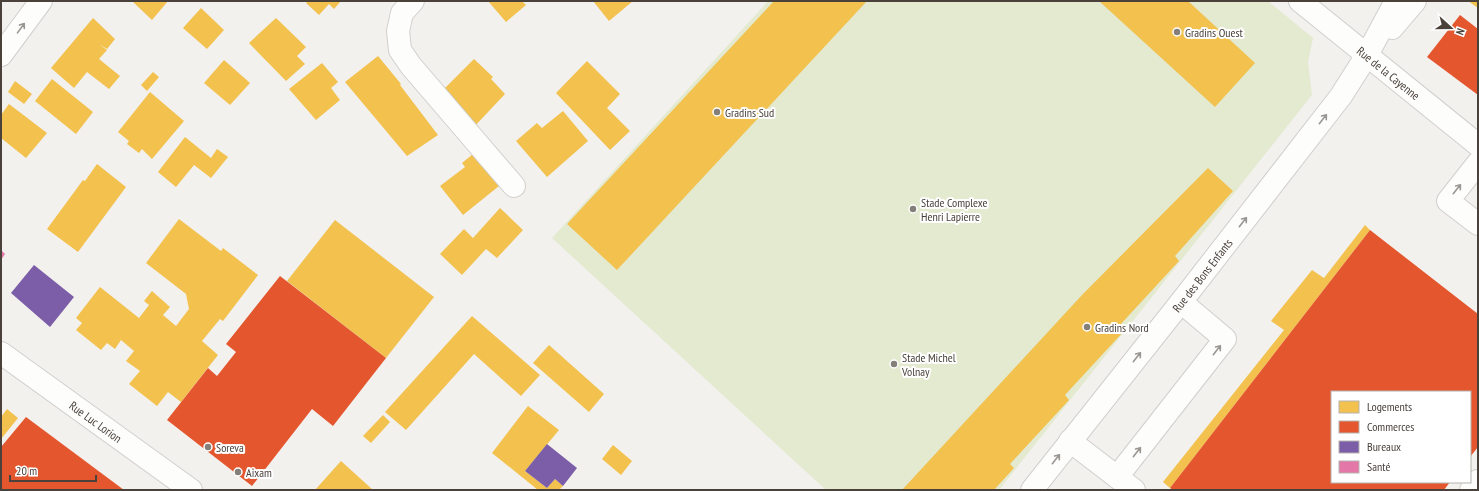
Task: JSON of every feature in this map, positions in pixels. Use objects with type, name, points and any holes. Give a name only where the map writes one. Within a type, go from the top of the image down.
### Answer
[{"type":"street","points":[[1,55],[41,1]]},
{"type":"street","points":[[413,1],[402,13],[398,31],[400,50],[411,66],[514,186]]},
{"type":"street","name":"Rue de la Cayenne","points":[[1300,1],[1478,145]]},
{"type":"street","points":[[1367,55],[1396,1]]},
{"type":"street","points":[[1367,55],[1415,1]]},
{"type":"street","name":"Rue des Bons Enfants","points":[[1032,490],[1181,302],[1341,96],[1367,55]]},
{"type":"street","points":[[1478,163],[1448,201],[1478,224]]},
{"type":"street","points":[[1117,477],[1225,339],[1181,302]]},
{"type":"street","name":"Rue Luc Lorion","points":[[1,353],[190,490]]},
{"type":"street","points":[[1070,441],[1134,490]]},
{"type":"street","points":[[1471,490],[1478,481]]},
{"type":"green space","name":"Stade Complexe Henri Lapierre","points":[[768,1],[1268,1],[1313,38],[1308,62],[1312,95],[999,490],[826,490],[552,238]]},
{"type":"building: Logements","points":[[132,1],[168,1],[152,20]]},
{"type":"building: Logements","points":[[308,1],[341,1],[334,9],[329,4],[319,15],[306,3]]},
{"type":"building: Logements","points":[[488,1],[522,1],[526,5],[506,22]]},
{"type":"building: Logements","points":[[593,1],[633,1],[609,21]]},
{"type":"building: Logements","name":"Gradins Sud","points":[[774,1],[867,1],[617,270],[567,224]]},
{"type":"building: Logements","name":"Gradins Ouest","points":[[1099,1],[1188,1],[1255,63],[1215,107]]},
{"type":"building: Logements","points":[[1468,1],[1478,1],[1478,8]]},
{"type":"building: Logements","points":[[201,8],[224,30],[207,49],[183,28]]},
{"type":"building: Logements","points":[[93,18],[115,39],[107,49],[99,44],[107,50],[99,59],[120,76],[109,89],[87,72],[74,88],[51,68]]},
{"type":"building: Logements","points":[[276,18],[306,47],[297,56],[305,64],[286,81],[249,43]]},
{"type":"building: Logements","points":[[378,56],[401,84],[400,85],[438,135],[407,156],[345,82]]},
{"type":"building: Logements","points":[[474,59],[493,77],[491,79],[505,94],[473,128],[441,92]]},
{"type":"building: Logements","points":[[224,60],[250,83],[230,105],[204,83]]},
{"type":"building: Logements","points":[[587,61],[620,94],[607,108],[630,131],[610,150],[556,93]]},
{"type":"building: Logements","points":[[322,63],[338,82],[331,88],[340,100],[316,120],[289,89]]},
{"type":"building: Logements","points":[[153,72],[159,77],[147,91],[141,85]]},
{"type":"building: Logements","points":[[52,79],[93,112],[76,134],[35,101]]},
{"type":"building: Logements","points":[[15,81],[32,94],[24,104],[8,92]]},
{"type":"building: Logements","points":[[150,92],[184,121],[152,159],[142,149],[139,153],[127,144],[129,141],[118,132]]},
{"type":"building: Logements","points":[[9,104],[47,133],[26,158],[1,138],[1,115]]},
{"type":"building: Logements","points":[[563,111],[588,141],[547,177],[516,141],[537,123],[542,128]]},
{"type":"building: Logements","points":[[185,137],[211,158],[217,149],[228,157],[211,178],[194,165],[176,187],[158,172]]},
{"type":"building: Logements","points":[[473,154],[499,186],[463,215],[440,186],[465,167],[462,163]]},
{"type":"building: Logements","points":[[97,164],[126,187],[78,252],[47,229],[83,180],[85,181]]},
{"type":"building: Logements","name":"Gradins Nord","points":[[1208,168],[1233,191],[1175,256],[1179,261],[1120,325],[1125,330],[1065,395],[1069,400],[1010,464],[1014,468],[994,490],[902,490],[1082,295]]},
{"type":"building: Logements","points":[[500,208],[523,230],[497,258],[486,249],[462,275],[440,254],[464,229],[473,238]]},
{"type":"building: Logements","points":[[179,219],[221,251],[223,248],[258,275],[223,321],[220,319],[202,341],[218,355],[181,402],[168,392],[157,406],[129,384],[140,371],[126,361],[134,351],[121,340],[115,349],[107,343],[101,350],[76,330],[82,323],[76,318],[100,287],[139,318],[149,305],[144,301],[152,291],[170,307],[163,315],[176,326],[189,309],[186,294],[146,263]]},
{"type":"building: Logements","points":[[335,220],[434,297],[386,358],[287,281]]},
{"type":"building: Logements","points":[[1365,225],[1370,230],[1170,488],[1163,482],[1284,330],[1271,321],[1312,270],[1324,278]]},
{"type":"building: Logements","points":[[472,316],[540,375],[521,396],[474,354],[406,430],[385,412]]},
{"type":"building: Logements","points":[[549,345],[604,394],[589,412],[533,363]]},
{"type":"building: Logements","points":[[528,406],[559,430],[525,471],[547,488],[555,479],[563,486],[559,490],[538,490],[492,453]]},
{"type":"building: Logements","points":[[7,409],[18,418],[1,439],[1,417]]},
{"type":"building: Logements","points":[[383,415],[390,422],[371,443],[363,436]]},
{"type":"building: Logements","points":[[613,445],[632,461],[621,475],[602,459]]},
{"type":"building: Logements","points":[[341,461],[373,490],[315,490]]},
{"type":"building: Commerces","points":[[1460,15],[1478,29],[1478,95],[1427,57]]},
{"type":"building: Commerces","points":[[1370,230],[1478,314],[1478,447],[1471,456],[1471,391],[1331,391],[1331,483],[1449,483],[1444,490],[1173,490],[1170,488]]},
{"type":"building: Commerces","points":[[280,276],[386,358],[333,426],[312,409],[252,486],[167,420],[208,368],[217,376],[236,352],[226,344]]},
{"type":"building: Commerces","points":[[26,417],[124,490],[1,490],[1,447]]},
{"type":"building: Bureaux","points":[[34,265],[74,297],[50,327],[11,293]]},
{"type":"building: Bureaux","points":[[547,444],[577,468],[563,486],[555,479],[547,488],[525,471]]},
{"type":"building: Santé","points":[[1,250],[5,254],[1,260]]},
{"type":"place","name":"Gradins Ouest","points":[[1177,32]]},
{"type":"place","name":"Gradins Sud","points":[[717,112]]},
{"type":"place","name":"Stade Complexe Henri Lapierre","points":[[913,209]]},
{"type":"place","name":"Gradins Nord","points":[[1087,327]]},
{"type":"place","name":"Stade Michel Volnay","points":[[894,364]]},
{"type":"place","name":"Soreva","points":[[208,447]]},
{"type":"place","name":"Aixam","points":[[238,472]]}]
